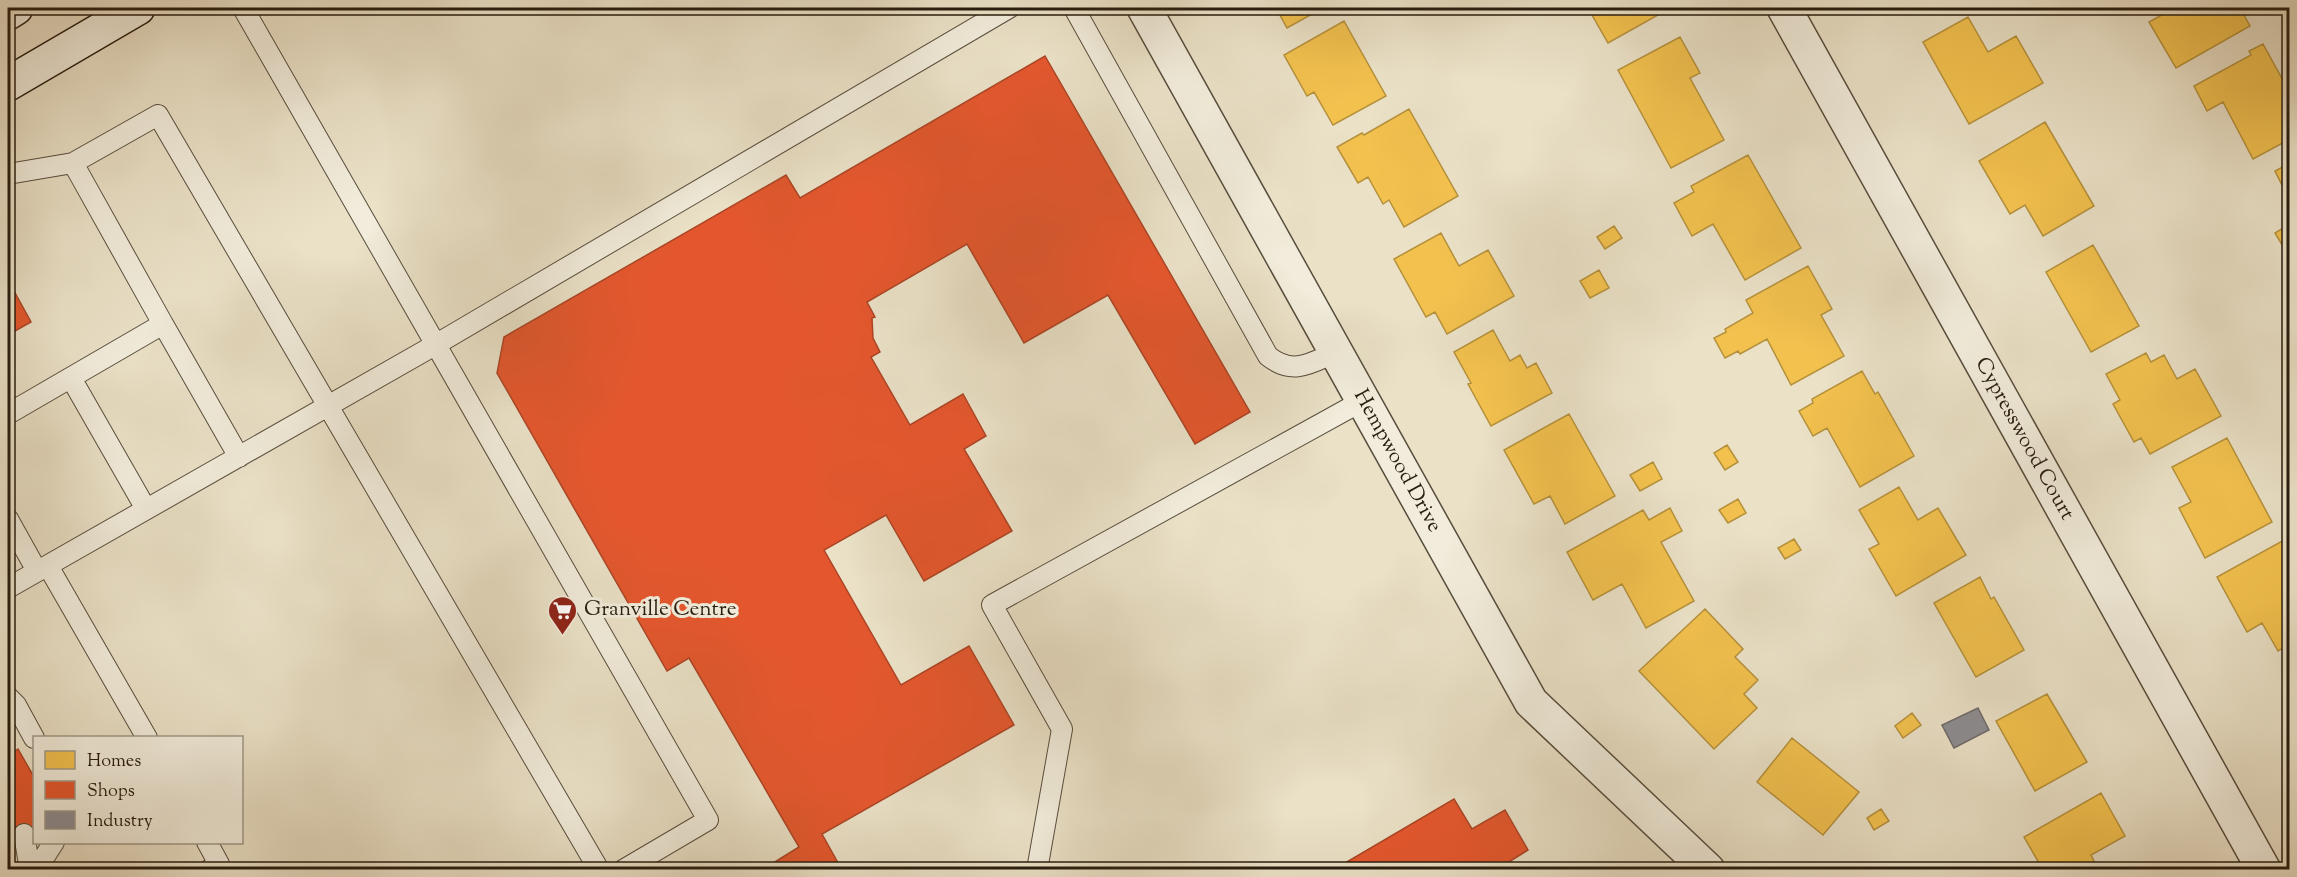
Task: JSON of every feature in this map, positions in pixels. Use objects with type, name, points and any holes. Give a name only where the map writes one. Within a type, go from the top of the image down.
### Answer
[{"type":"street","points":[[8,13],[16,8]]},
{"type":"street","points":[[8,84],[138,8]]},
{"type":"street","name":"Hempwood Drive","points":[[1144,8],[1531,702],[1708,870]]},
{"type":"street","name":"Cypresswood Court","points":[[1784,8],[2266,870]]},
{"type":"street","points":[[2266,870],[2289,857]]},
{"type":"lane","points":[[243,8],[708,820],[623,870]]},
{"type":"lane","points":[[8,588],[435,345],[1010,8]]},
{"type":"lane","points":[[1074,8],[1268,356],[1278,364],[1295,367],[1336,352]]},
{"type":"lane","points":[[8,174],[73,163],[158,115],[598,870]]},
{"type":"lane","points":[[73,163],[239,457]]},
{"type":"lane","points":[[8,414],[163,324]]},
{"type":"lane","points":[[71,378],[146,509]]},
{"type":"lane","points":[[1037,870],[1062,729],[992,605],[1364,400]]},
{"type":"lane","points":[[8,519],[43,568],[146,736]]},
{"type":"lane","points":[[8,697],[16,705],[33,736]]},
{"type":"lane","points":[[24,834],[30,870]]},
{"type":"lane","points":[[36,870],[53,844]]},
{"type":"lane","points":[[207,844],[217,868]]},
{"type":"building: Homes","points":[[1276,8],[1323,8],[1287,28]]},
{"type":"building: Homes","points":[[1588,8],[1654,8],[1658,15],[1608,43]]},
{"type":"building: Homes","points":[[2174,8],[2240,8],[2250,26],[2176,68],[2149,22]]},
{"type":"building: Homes","points":[[1968,17],[1988,52],[2016,36],[2043,83],[1969,124],[1923,42]]},
{"type":"building: Homes","points":[[1344,21],[1386,96],[1333,125],[1314,92],[1307,96],[1284,55]]},
{"type":"building: Homes","points":[[1680,37],[1700,73],[1690,78],[1724,140],[1671,168],[1618,70]]},
{"type":"building: Homes","points":[[2263,44],[2290,93],[2284,97],[2290,106],[2290,139],[2253,159],[2223,102],[2207,111],[2194,86],[2251,55],[2249,51]]},
{"type":"building: Homes","points":[[1409,109],[1458,196],[1404,227],[1389,200],[1383,204],[1368,177],[1358,183],[1337,147],[1362,133],[1364,135]]},
{"type":"building: Homes","points":[[2045,122],[2094,206],[2043,236],[2025,205],[2010,214],[1979,161]]},
{"type":"building: Homes","points":[[1748,155],[1801,248],[1745,280],[1713,224],[1692,236],[1674,203],[1694,192],[1691,186]]},
{"type":"building: Homes","points":[[2290,163],[2290,201],[2275,171]]},
{"type":"building: Homes","points":[[2290,224],[2290,258],[2275,233]]},
{"type":"building: Homes","points":[[1614,226],[1622,238],[1605,249],[1597,237]]},
{"type":"building: Homes","points":[[1441,233],[1459,266],[1488,250],[1514,296],[1447,334],[1435,312],[1426,317],[1394,259]]},
{"type":"building: Homes","points":[[2093,245],[2139,326],[2091,352],[2046,272]]},
{"type":"building: Homes","points":[[1808,266],[1832,309],[1821,315],[1844,356],[1791,385],[1767,339],[1740,354],[1738,351],[1725,358],[1714,338],[1753,313],[1746,300]]},
{"type":"building: Homes","points":[[1599,270],[1609,288],[1590,298],[1580,281]]},
{"type":"building: Homes","points":[[1493,330],[1510,361],[1520,355],[1527,368],[1536,363],[1552,393],[1491,426],[1454,352]]},
{"type":"building: Homes","points":[[2146,353],[2151,362],[2164,355],[2177,379],[2195,369],[2221,416],[2150,454],[2141,438],[2134,442],[2113,404],[2120,400],[2106,374]]},
{"type":"building: Homes","points":[[1862,371],[1875,394],[1878,392],[1914,456],[1860,487],[1827,428],[1813,436],[1799,411],[1813,403],[1812,399]]},
{"type":"building: Homes","points":[[1569,414],[1615,496],[1565,524],[1550,496],[1534,504],[1504,450]]},
{"type":"building: Homes","points":[[2227,438],[2272,522],[2205,558],[2179,508],[2191,502],[2172,467]]},
{"type":"building: Homes","points":[[1727,445],[1738,462],[1725,470],[1714,453]]},
{"type":"building: Homes","points":[[1653,462],[1662,479],[1640,491],[1630,475]]},
{"type":"building: Homes","points":[[1899,487],[1918,520],[1938,508],[1966,555],[1896,596],[1869,549],[1879,544],[1859,510]]},
{"type":"building: Homes","points":[[1738,499],[1746,513],[1728,523],[1719,510]]},
{"type":"building: Homes","points":[[1670,508],[1682,531],[1661,542],[1694,601],[1646,628],[1622,584],[1593,600],[1567,552],[1643,510],[1649,520]]},
{"type":"building: Homes","points":[[1794,539],[1801,550],[1785,559],[1778,548]]},
{"type":"building: Homes","points":[[2284,540],[2285,543],[2290,540],[2290,644],[2278,651],[2262,623],[2247,632],[2217,577]]},
{"type":"building: Homes","points":[[1980,577],[1991,599],[1994,597],[2024,650],[1976,677],[1934,603]]},
{"type":"building: Homes","points":[[1705,609],[1743,649],[1735,657],[1758,680],[1744,694],[1757,708],[1714,749],[1639,671]]},
{"type":"building: Homes","points":[[2047,694],[2087,762],[2035,791],[1996,721]]},
{"type":"building: Homes","points":[[1912,713],[1921,725],[1903,738],[1895,726]]},
{"type":"building: Homes","points":[[1792,738],[1859,792],[1823,835],[1757,782]]},
{"type":"building: Homes","points":[[2101,793],[2125,836],[2091,855],[2094,861],[2079,870],[2043,870],[2024,837]]},
{"type":"building: Homes","points":[[1881,809],[1889,821],[1874,830],[1867,818]]},
{"type":"building: Shops","points":[[1045,56],[1250,412],[1195,444],[1108,295],[1024,343],[967,244],[867,302],[875,317],[872,318],[873,338],[880,352],[871,357],[910,425],[963,394],[986,436],[964,449],[1012,531],[924,581],[886,515],[824,550],[901,685],[969,646],[1014,725],[822,834],[842,870],[762,870],[799,847],[689,658],[667,671],[497,373],[504,337],[786,175],[800,198]]},
{"type":"building: Shops","points":[[8,280],[31,322],[8,335]]},
{"type":"building: Shops","points":[[18,749],[33,775],[33,829],[8,844],[8,756]]},
{"type":"building: Shops","points":[[1454,799],[1472,829],[1505,810],[1528,850],[1496,870],[1349,870],[1345,863]]},
{"type":"building: Industry","points":[[1978,708],[1989,730],[1954,748],[1942,725]]},
{"type":"place","name":"Granville Centre","points":[[563,636]]}]
